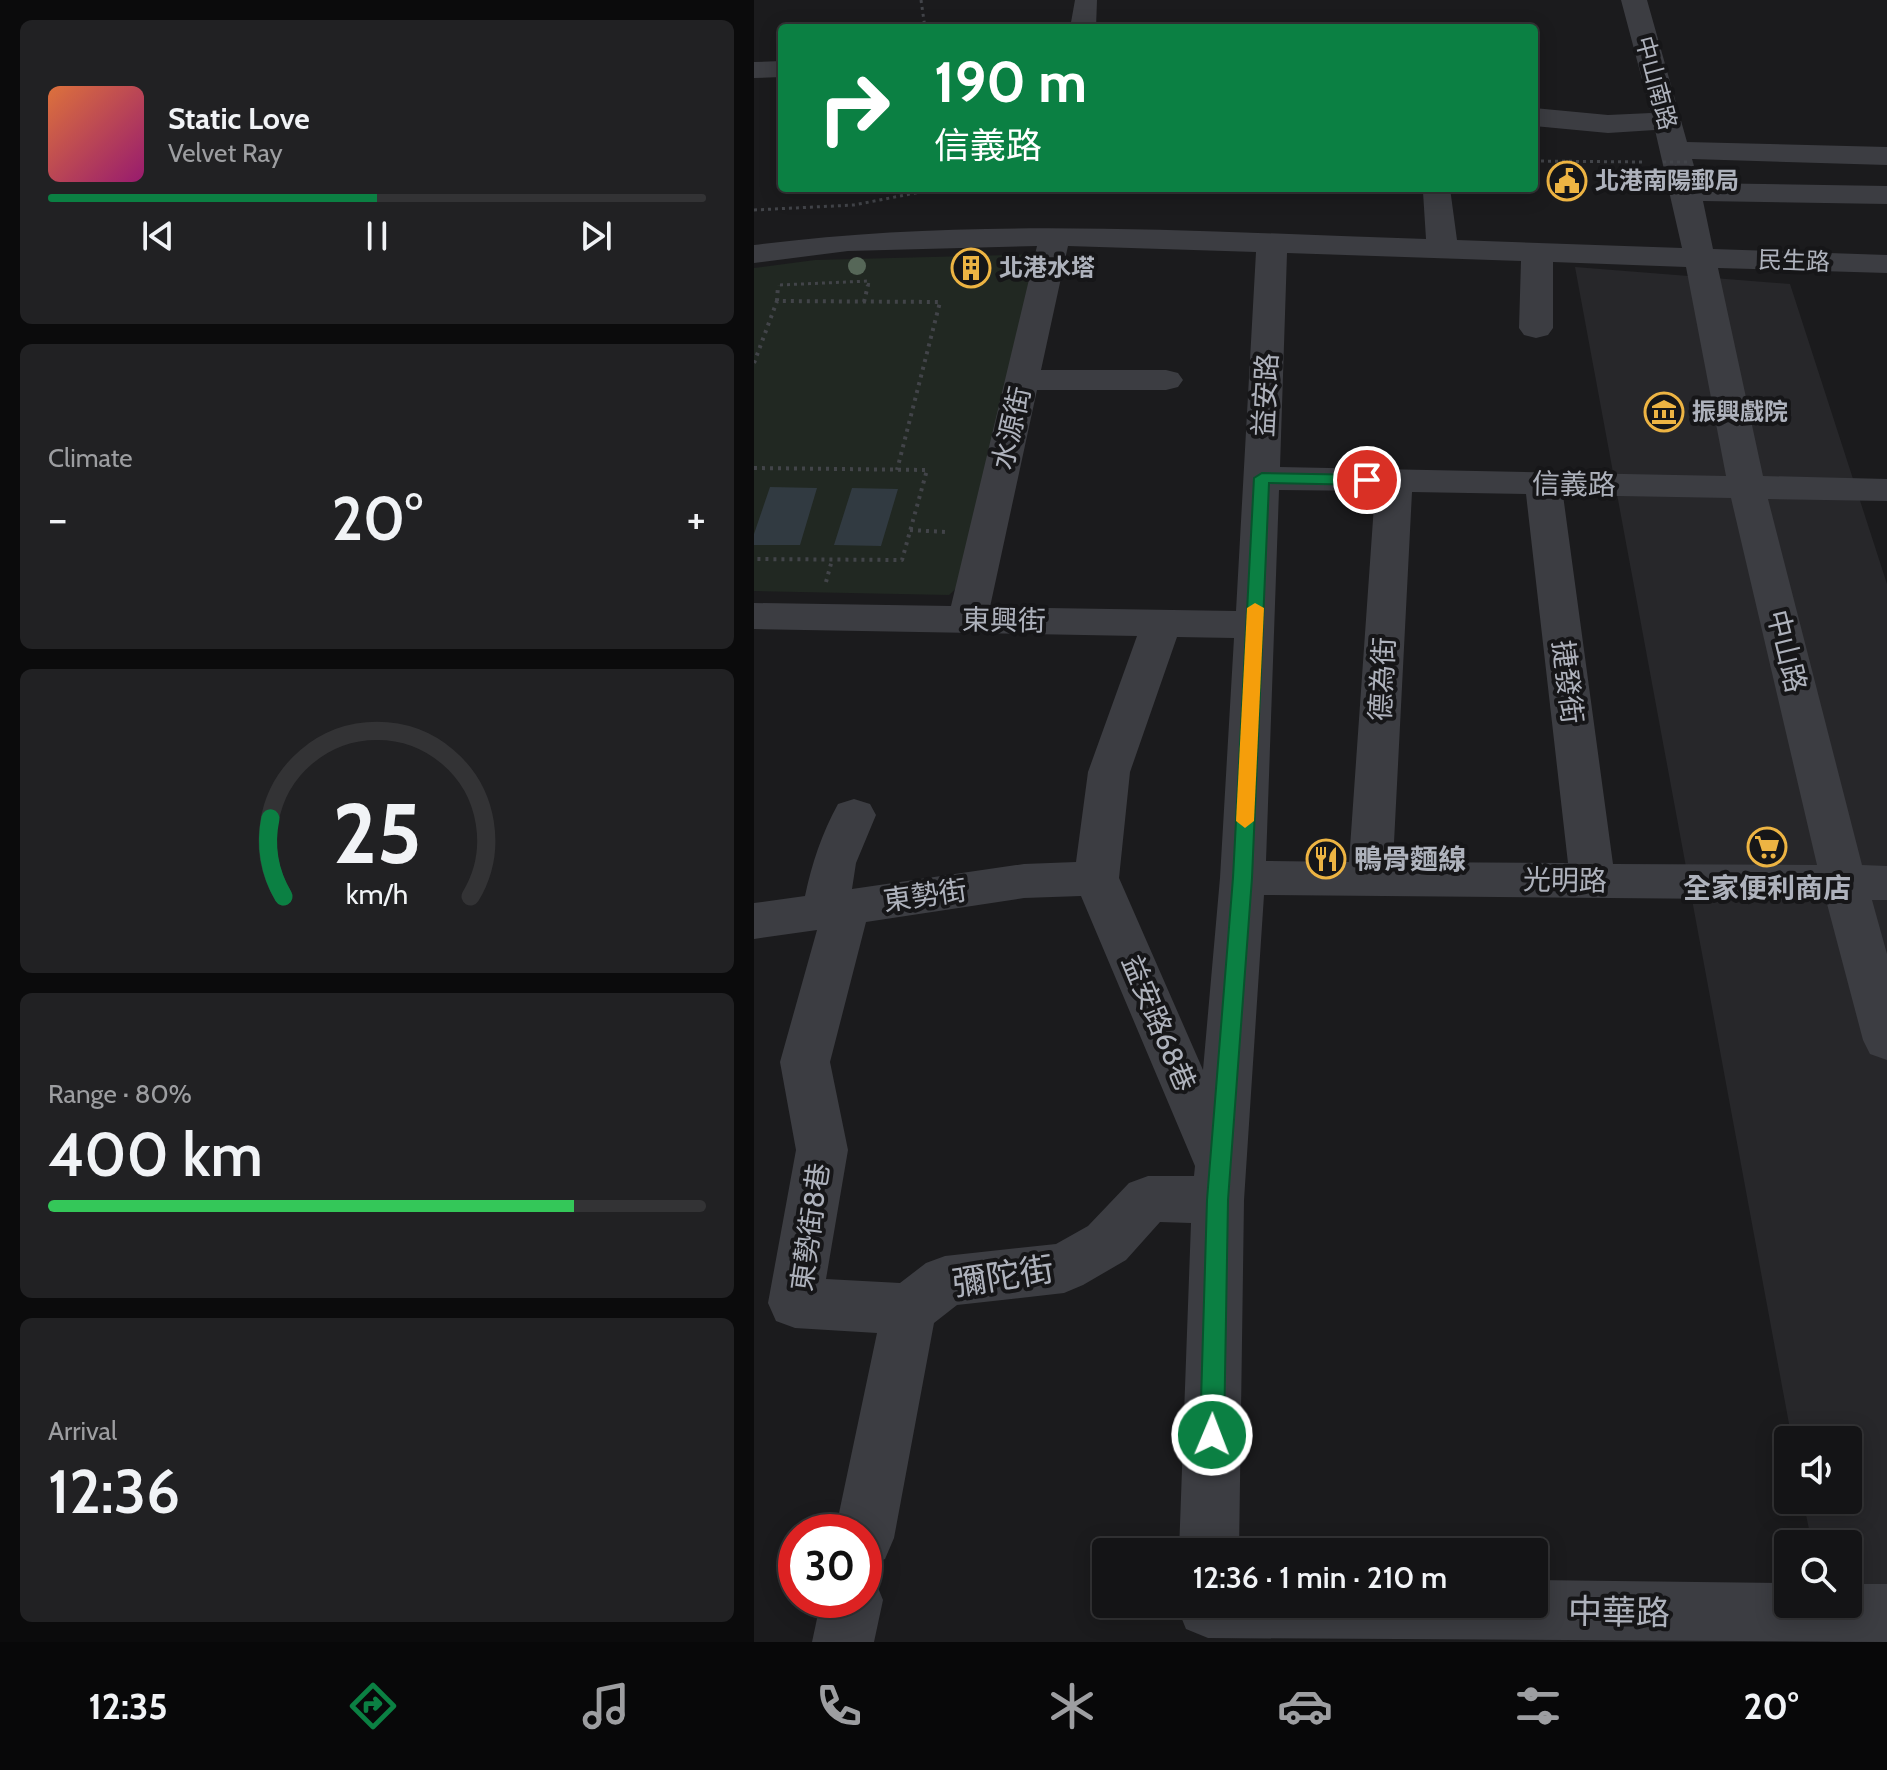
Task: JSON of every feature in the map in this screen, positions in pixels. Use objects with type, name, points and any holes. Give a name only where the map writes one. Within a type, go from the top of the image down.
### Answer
[{"type":"street","name":"中山南路","points":[[1634,0],[1701,259]]},
{"type":"street","points":[[754,70],[778,69]]},
{"type":"street","points":[[1538,117],[1608,124],[1667,121]]},
{"type":"street","points":[[1679,166],[1887,156]]},
{"type":"street","points":[[1679,166],[1887,195]]},
{"type":"street","points":[[1438,192],[1442,250]]},
{"type":"street","name":"民生路","points":[[756,254],[848,242],[1055,236],[1887,264]]},
{"type":"street","name":"水源街","points":[[967,620],[1055,236]]},
{"type":"street","name":"益安路","points":[[1210,1538],[1219,1184],[1243,878],[1272,245]]},
{"type":"street","points":[[1536,328],[1537,254]]},
{"type":"street","name":"中山路","points":[[1701,259],[1747,487],[1865,882],[1887,1040]]},
{"type":"street","points":[[1022,380],[1166,380]]},
{"type":"street","name":"信義路","points":[[1262,478],[1887,490]]},
{"type":"street","name":"德為街","points":[[1370,878],[1394,481]]},
{"type":"street","name":"捷發街","points":[[1543,483],[1593,880]]},
{"type":"street","name":"東興街","points":[[754,616],[1255,625]]},
{"type":"street","points":[[1096,878],[1109,772],[1162,622]]},
{"type":"street","points":[[836,907],[834,863],[854,815]]},
{"type":"street","name":"東勢街","points":[[754,921],[1024,881],[1096,878]]},
{"type":"street","name":"益安路68巷","points":[[1096,878],[1219,1184]]},
{"type":"street","name":"光明路","points":[[1243,878],[1865,882]]},
{"type":"street","name":"東勢街8巷","points":[[836,907],[805,1062],[822,1150],[795,1303],[909,1309]]},
{"type":"street","name":"彌陀街","points":[[909,1309],[945,1281],[1064,1268],[1107,1243],[1148,1199],[1219,1184]]},
{"type":"street","points":[[869,1514],[909,1309]]},
{"type":"street","name":"中華路","points":[[1548,1608],[1887,1615]]},
{"type":"street","points":[[843,1642],[848,1618]]},
{"type":"path","points":[[921,0],[924,24]]},
{"type":"path","points":[[1538,161],[1679,166]]},
{"type":"path","points":[[754,210],[854,205],[921,192]]},
{"type":"path","points":[[754,363],[777,301],[778,285],[756,254]]},
{"type":"path","points":[[778,285],[869,281],[864,302]]},
{"type":"path","points":[[777,301],[940,302],[897,470]]},
{"type":"path","points":[[754,468],[927,470],[902,560],[754,559]]},
{"type":"shaded area","points":[[1043,254],[961,584],[949,595],[754,591],[754,268],[815,260]]},
{"type":"shaded area","points":[[1575,267],[1790,284],[1887,584],[1887,1642],[1830,1642],[1826,1618],[1862,1618],[1862,1530],[1809,1530],[1806,1514],[1862,1514],[1862,1426],[1789,1426]]},
{"type":"shaded area","points":[[770,487],[817,488],[800,545],[754,545],[754,534]]},
{"type":"shaded area","points":[[852,488],[898,489],[881,546],[834,545]]},
{"type":"slow traffic","points":[[1245,821],[1255,608]]},
{"type":"place","name":"北港南陽郵局","points":[[1567,181]]},
{"type":"place","name":"北港水塔","points":[[971,268]]},
{"type":"place","name":"振興戲院","points":[[1664,412]]},
{"type":"place","name":"全家便利商店","points":[[1767,847]]},
{"type":"place","name":"鴨骨麵線","points":[[1326,859]]},
{"type":"route","points":[[1212,1435],[1218,1200],[1243,878],[1262,478],[1367,480]]}]
